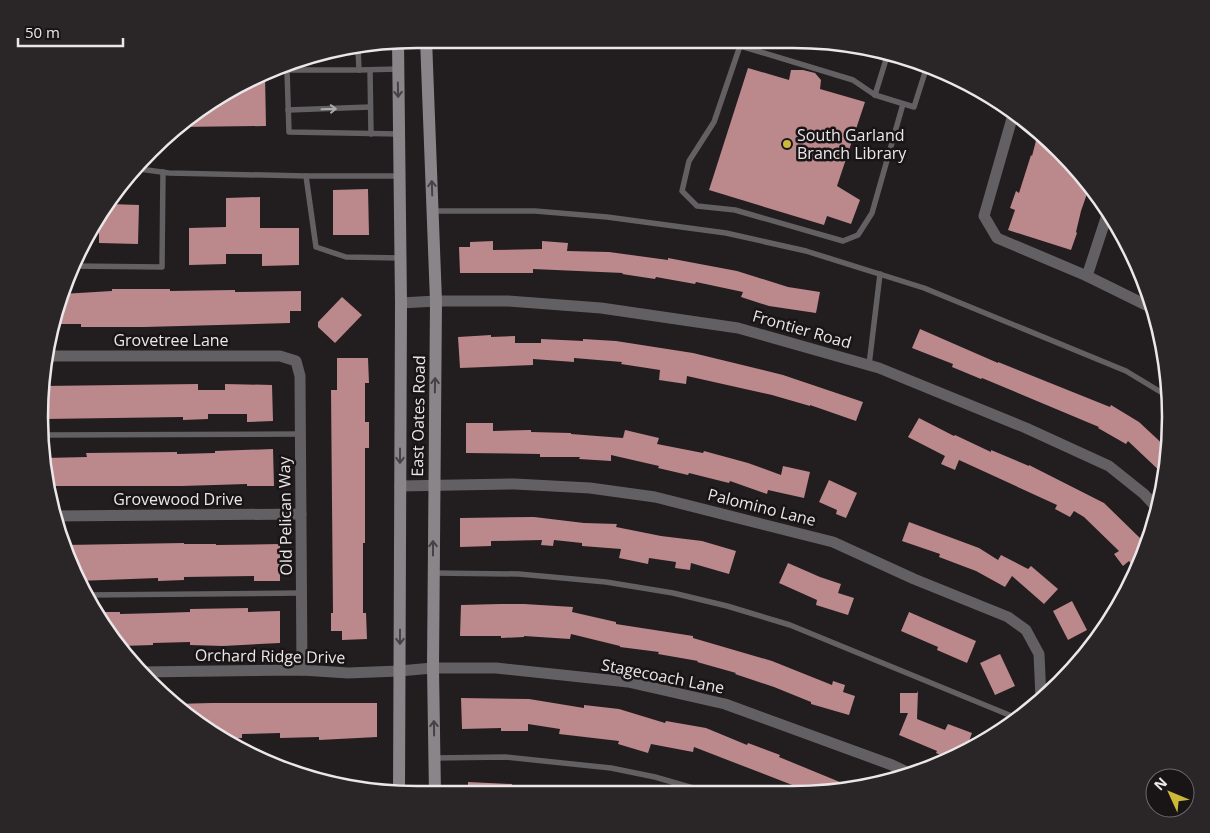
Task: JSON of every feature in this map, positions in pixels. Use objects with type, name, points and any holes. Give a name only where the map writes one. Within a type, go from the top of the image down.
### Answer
[{"type":"main road","name":"East Oates Road","points":[[398,48],[401,303],[399,785]]},
{"type":"main road","name":"East Oates Road","points":[[426,48],[436,301],[433,573],[435,786]]},
{"type":"street","points":[[1012,119],[984,216],[997,238],[1087,276],[1145,305]]},
{"type":"street","points":[[1087,276],[1105,220]]},
{"type":"street","name":"Frontier Road","points":[[401,303],[508,301],[601,308],[738,328],[869,365],[1026,428],[1108,466],[1152,503]]},
{"type":"street","name":"Grovetree Lane","points":[[53,356],[280,356],[296,361]]},
{"type":"street","name":"Old Pelican Way","points":[[296,361],[300,376],[303,594],[302,670]]},
{"type":"street","name":"Palomino Lane","points":[[400,486],[515,484],[590,488],[654,496],[833,542],[914,579],[1008,617],[1026,630],[1039,654],[1041,690]]},
{"type":"street","name":"Grovewood Drive","points":[[61,516],[301,514]]},
{"type":"street","name":"Stagecoach Lane","points":[[400,671],[433,668],[496,668],[628,682],[725,704],[901,769]]},
{"type":"street","name":"Orchard Ridge Drive","points":[[151,672],[302,670],[348,673],[400,671]]},
{"type":"lane","points":[[736,48],[714,122],[689,161],[682,191],[697,206],[735,210],[843,241],[858,235],[872,213],[903,104]]},
{"type":"lane","points":[[748,48],[853,80],[875,95],[914,107],[925,72]]},
{"type":"lane","points":[[762,52],[763,48]]},
{"type":"lane","points":[[358,53],[358,70]]},
{"type":"lane","points":[[875,95],[886,59]]},
{"type":"lane","points":[[290,70],[398,69]]},
{"type":"lane","points":[[370,70],[371,134]]},
{"type":"lane","points":[[287,71],[289,132],[399,134]]},
{"type":"lane","points":[[288,110],[370,107]]},
{"type":"lane","points":[[143,169],[163,172],[306,176],[399,176]]},
{"type":"lane","points":[[80,266],[162,267],[163,172]]},
{"type":"lane","points":[[306,176],[316,247],[346,257],[400,258]]},
{"type":"lane","points":[[433,211],[535,211],[607,217],[726,233],[806,251],[924,288],[1126,372],[1162,393]]},
{"type":"lane","points":[[869,365],[880,274]]},
{"type":"lane","points":[[48,435],[300,434]]},
{"type":"lane","points":[[433,573],[518,574],[606,582],[673,593],[727,606],[790,625],[1010,715]]},
{"type":"lane","points":[[94,595],[303,594]]},
{"type":"lane","points":[[434,758],[505,757],[611,768],[686,786]]},
{"type":"building","name":"South Garland Branch Library","points":[[748,68],[789,80],[791,70],[815,73],[821,80],[820,89],[865,102],[837,186],[860,200],[851,224],[827,216],[824,225],[709,190]]},
{"type":"building","points":[[265,81],[266,126],[188,127],[232,97]]},
{"type":"building","points":[[1037,139],[1071,173],[1087,193],[1071,250],[1008,230],[1015,210],[1010,208],[1016,191],[1019,193]]},
{"type":"building","points":[[368,189],[369,235],[333,235],[333,190]]},
{"type":"building","points":[[260,197],[260,228],[299,228],[299,265],[262,266],[262,254],[226,254],[226,264],[189,265],[189,228],[226,227],[226,198]]},
{"type":"building","points":[[115,204],[139,205],[138,244],[99,243],[99,230]]},
{"type":"building","points":[[493,241],[493,250],[542,249],[542,241],[568,243],[567,251],[609,252],[668,260],[668,258],[737,271],[788,287],[820,292],[816,313],[769,306],[741,297],[743,292],[696,282],[695,284],[623,273],[533,269],[533,273],[460,273],[459,247],[470,247],[470,242]]},
{"type":"building","points":[[112,289],[170,289],[170,291],[235,290],[235,292],[301,291],[301,311],[290,311],[290,323],[144,327],[81,327],[81,324],[59,324],[69,294],[112,291]]},
{"type":"building","points":[[342,297],[362,315],[335,343],[318,327],[318,322]]},
{"type":"building","points":[[920,329],[998,363],[1110,407],[1111,405],[1139,422],[1162,443],[1158,470],[1128,441],[1126,444],[1099,427],[952,367],[953,364],[912,348]]},
{"type":"building","points":[[491,335],[491,337],[515,336],[515,343],[541,343],[541,339],[583,341],[583,339],[616,341],[693,353],[783,375],[863,402],[856,421],[810,405],[687,376],[686,384],[659,380],[660,370],[621,364],[622,362],[574,358],[574,362],[533,359],[533,365],[460,368],[458,337]]},
{"type":"building","points":[[337,358],[368,358],[369,383],[365,383],[365,422],[369,422],[369,448],[365,448],[365,543],[363,543],[363,613],[366,613],[367,639],[342,640],[342,631],[331,631],[331,613],[333,613],[331,390],[337,390]]},
{"type":"building","points":[[198,384],[198,390],[225,390],[225,384],[272,385],[273,421],[247,422],[247,414],[208,414],[208,419],[183,420],[183,417],[48,419],[49,386]]},
{"type":"building","points":[[919,418],[991,452],[991,450],[1029,465],[1104,503],[1141,539],[1131,564],[1129,561],[1123,566],[1114,554],[1119,551],[1084,517],[1074,511],[1070,517],[1055,509],[1057,505],[959,460],[955,470],[941,464],[945,456],[908,437]]},
{"type":"building","points":[[466,423],[493,423],[493,431],[531,430],[531,432],[571,433],[623,438],[625,430],[659,438],[657,444],[703,453],[704,451],[748,463],[781,475],[783,466],[810,472],[804,498],[768,490],[767,494],[730,481],[729,483],[689,473],[688,475],[611,455],[611,461],[579,459],[580,457],[540,457],[540,454],[466,453]]},
{"type":"building","points":[[273,449],[274,486],[247,486],[247,484],[55,486],[50,458],[87,457],[86,453],[177,452],[177,454],[215,453],[215,451]]},
{"type":"building","points":[[829,480],[857,493],[846,518],[836,514],[837,510],[819,502]]},
{"type":"building","points":[[534,517],[584,523],[617,524],[616,527],[661,536],[702,541],[736,551],[729,574],[691,563],[690,570],[675,568],[676,562],[649,558],[648,564],[619,558],[621,549],[582,546],[582,543],[554,540],[553,546],[541,545],[542,540],[491,541],[491,546],[460,547],[460,518]]},
{"type":"building","points":[[909,522],[979,548],[998,560],[1001,555],[1028,569],[1031,566],[1058,589],[1044,604],[1012,576],[1005,587],[976,571],[939,557],[940,554],[902,541]]},
{"type":"building","points":[[280,544],[280,581],[254,581],[254,576],[184,577],[184,580],[158,581],[158,578],[86,581],[71,545]]},
{"type":"building","points":[[788,563],[841,584],[838,593],[854,598],[848,615],[816,605],[817,600],[779,583]]},
{"type":"building","points":[[1072,601],[1087,630],[1068,640],[1053,611]]},
{"type":"building","points":[[500,604],[573,607],[572,612],[616,622],[616,624],[693,636],[693,638],[772,661],[832,685],[833,681],[845,685],[843,692],[855,696],[849,715],[811,704],[811,702],[774,687],[698,661],[658,654],[659,652],[620,647],[571,634],[570,639],[524,636],[501,638],[501,636],[460,636],[461,605]]},
{"type":"building","points":[[248,608],[248,612],[280,611],[280,643],[223,646],[190,645],[190,642],[128,646],[104,612],[120,612],[120,614],[190,612],[190,609]]},
{"type":"building","points":[[909,612],[976,641],[967,663],[937,650],[938,647],[901,631]]},
{"type":"building","points":[[1000,654],[1015,686],[995,695],[980,663]]},
{"type":"building","points":[[918,691],[917,719],[945,730],[948,724],[972,733],[969,741],[940,755],[936,753],[937,751],[899,735],[908,713],[900,713],[900,693],[917,693]]},
{"type":"building","points":[[461,698],[529,699],[584,708],[584,705],[619,709],[665,723],[666,721],[706,728],[747,745],[748,743],[780,755],[779,757],[840,782],[795,786],[694,747],[693,752],[651,744],[648,753],[618,744],[619,741],[559,734],[560,729],[528,724],[528,731],[501,731],[501,728],[462,729]]},
{"type":"building","points":[[377,703],[377,737],[319,740],[319,737],[280,738],[280,733],[242,734],[242,738],[236,738],[211,723],[185,704]]},
{"type":"building","points":[[468,782],[512,784],[512,786],[468,786]]},
{"type":"place","name":"South Garland Branch Library","points":[[787,144]]}]
